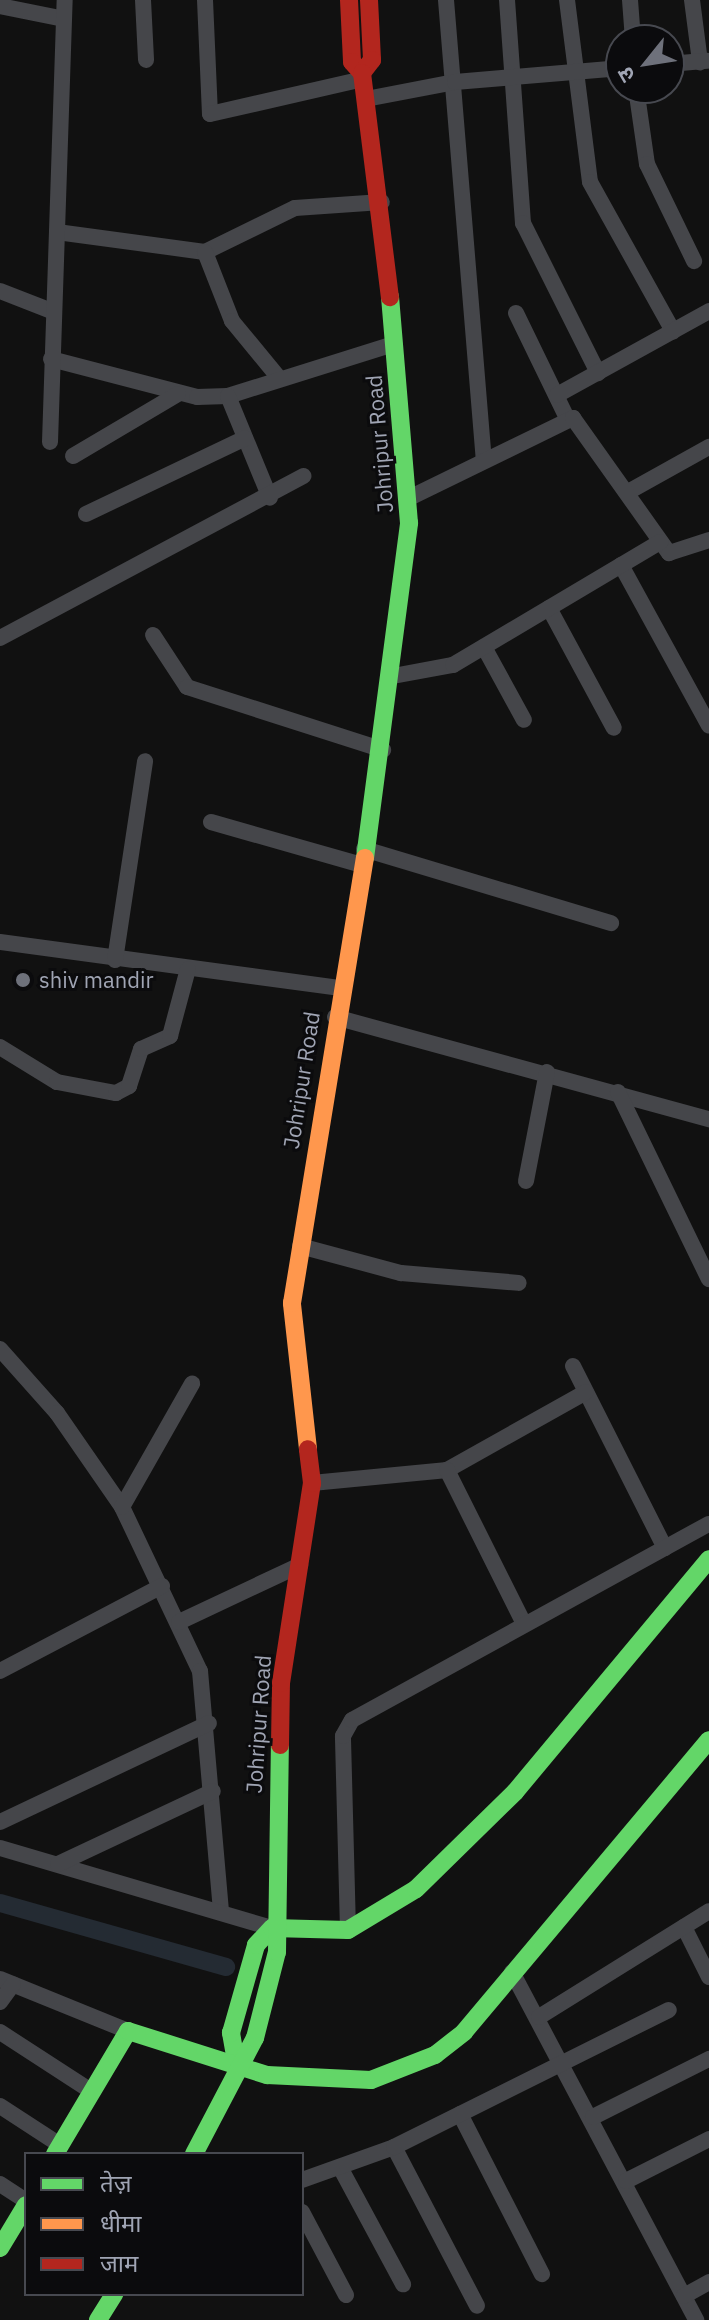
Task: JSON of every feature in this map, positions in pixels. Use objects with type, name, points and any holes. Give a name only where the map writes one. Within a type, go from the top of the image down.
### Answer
[{"type":"street","points":[[50,442],[65,0]]},
{"type":"street","points":[[143,0],[146,60]]},
{"type":"street","points":[[205,0],[210,114],[362,76],[352,62],[349,0]]},
{"type":"street","name":"Johripur Road","points":[[195,2152],[237,2067],[255,2038],[277,1952],[272,1928],[281,1683],[312,1483],[292,1303],[339,988],[383,750],[393,676],[407,499],[382,202],[362,76],[372,60],[369,0]]},
{"type":"street","points":[[446,0],[484,459]]},
{"type":"street","points":[[507,0],[523,223],[598,373]]},
{"type":"street","points":[[567,0],[574,72],[595,198],[673,331]]},
{"type":"street","points":[[630,0],[632,24]]},
{"type":"street","points":[[685,63],[705,61],[692,0]]},
{"type":"street","points":[[0,6],[64,19]]},
{"type":"street","points":[[366,99],[455,82],[605,69]]},
{"type":"street","points":[[638,104],[647,164],[694,261]]},
{"type":"street","points":[[57,232],[205,252],[295,208],[382,202]]},
{"type":"street","points":[[205,252],[232,321],[279,378]]},
{"type":"street","points":[[0,293],[54,312]]},
{"type":"street","points":[[557,395],[709,311]]},
{"type":"street","points":[[516,313],[567,418]]},
{"type":"street","points":[[51,359],[178,394],[228,396],[394,344]]},
{"type":"street","points":[[73,456],[178,394]]},
{"type":"street","points":[[228,396],[270,498]]},
{"type":"street","points":[[407,499],[567,418],[584,424],[660,542],[672,555],[708,543]]},
{"type":"street","points":[[86,514],[245,438]]},
{"type":"street","points":[[628,492],[709,447]]},
{"type":"street","points":[[0,638],[270,498],[303,476]]},
{"type":"street","points":[[393,676],[453,665],[660,542]]},
{"type":"street","points":[[621,565],[709,726]]},
{"type":"street","points":[[549,608],[614,728]]},
{"type":"street","points":[[153,635],[187,687],[383,750]]},
{"type":"street","points":[[484,647],[524,720]]},
{"type":"street","points":[[115,960],[145,761]]},
{"type":"street","points":[[211,822],[363,857],[611,923]]},
{"type":"street","points":[[0,942],[339,988]]},
{"type":"street","points":[[0,1047],[57,1082],[116,1093],[129,1086],[141,1049],[170,1036],[188,969]]},
{"type":"street","points":[[335,1017],[547,1072],[709,1119]]},
{"type":"street","points":[[526,1181],[547,1072]]},
{"type":"street","points":[[618,1092],[709,1279]]},
{"type":"street","points":[[300,1246],[401,1273],[519,1283]]},
{"type":"street","points":[[0,1349],[57,1413],[122,1507],[200,1671],[209,1723],[221,1909]]},
{"type":"street","points":[[573,1366],[665,1548]]},
{"type":"street","points":[[122,1507],[192,1384]]},
{"type":"street","points":[[312,1483],[430,1466],[447,1470],[586,1392]]},
{"type":"street","points":[[447,1470],[524,1624]]},
{"type":"street","points":[[348,1930],[345,1728],[524,1624],[709,1524]]},
{"type":"street","points":[[0,1848],[221,1909],[272,1928],[348,1930],[416,1889],[470,1841],[709,1559]]},
{"type":"street","points":[[179,1622],[300,1565]]},
{"type":"street","points":[[0,1671],[162,1586]]},
{"type":"street","points":[[0,1822],[209,1723]]},
{"type":"street","points":[[0,2002],[6,1982],[128,2031],[205,2059],[237,2067],[340,2081],[406,2072],[464,2032],[709,1740]]},
{"type":"street","points":[[58,1864],[213,1791]]},
{"type":"street","points":[[539,2017],[709,1911]]},
{"type":"street","points":[[684,1927],[709,1977]]},
{"type":"street","points":[[237,2067],[231,2033],[256,1945],[272,1928]]},
{"type":"street","points":[[512,1972],[593,2117],[696,2320]]},
{"type":"street","points":[[304,2179],[341,2169],[394,2147],[669,2010]]},
{"type":"street","points":[[0,2106],[58,2149],[128,2031]]},
{"type":"street","points":[[0,2032],[91,2091]]},
{"type":"street","points":[[593,2117],[709,2059]]},
{"type":"street","points":[[460,2114],[542,2274]]},
{"type":"street","points":[[626,2181],[709,2139]]},
{"type":"street","points":[[394,2147],[477,2306]]},
{"type":"street","points":[[341,2169],[403,2284]]},
{"type":"street","points":[[0,2184],[24,2202]]},
{"type":"street","points":[[0,2248],[24,2206]]},
{"type":"street","points":[[304,2216],[346,2295]]},
{"type":"street","points":[[684,2296],[709,2282]]},
{"type":"street","points":[[98,2320],[113,2296]]},
{"type":"waterway","points":[[0,1903],[226,1967]]},
{"type":"traffic: fast","points":[[365,858],[409,523],[390,297]]},
{"type":"traffic: fast","points":[[237,2067],[231,2033],[256,1945],[272,1928],[348,1930],[416,1889],[515,1792],[709,1559]]},
{"type":"traffic: fast","points":[[56,2152],[128,2031],[267,2075],[371,2080],[435,2055],[464,2032],[709,1740]]},
{"type":"traffic: fast","points":[[195,2152],[255,2038],[277,1952],[280,1745]]},
{"type":"traffic: fast","points":[[0,2248],[24,2208]]},
{"type":"traffic: fast","points":[[98,2320],[113,2296]]},
{"type":"traffic: slow","points":[[308,1449],[292,1303],[365,858]]},
{"type":"traffic: jam","points":[[349,0],[352,62],[362,73]]},
{"type":"traffic: jam","points":[[369,0],[372,60],[362,73],[390,297]]},
{"type":"traffic: jam","points":[[280,1745],[281,1683],[312,1483],[308,1449]]},
{"type":"place","name":"shiv mandir","points":[[23,980]]}]
